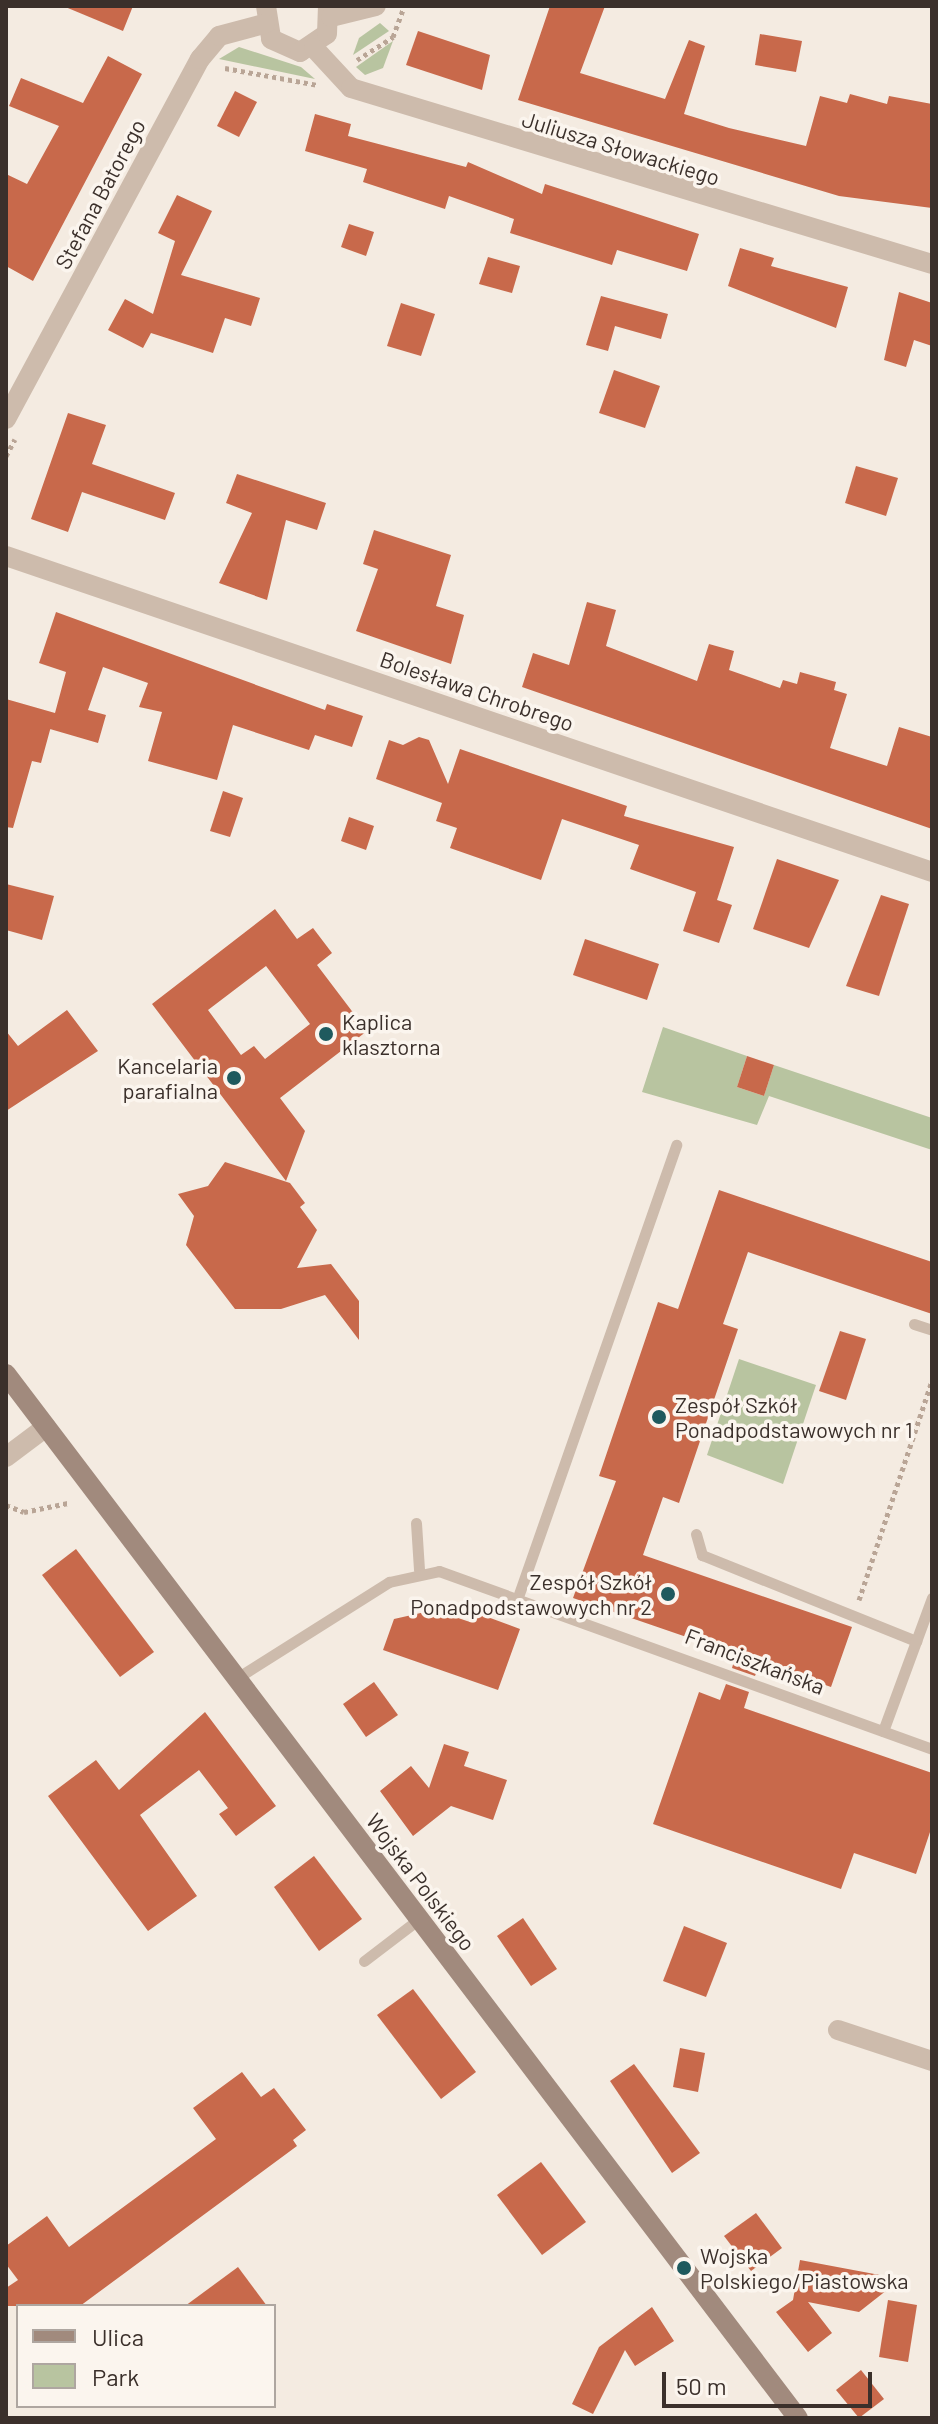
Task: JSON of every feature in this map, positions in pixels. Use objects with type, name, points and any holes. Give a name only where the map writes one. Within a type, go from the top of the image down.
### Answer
[{"type":"main road","name":"Wojska Polskiego","points":[[6,1374],[798,2418]]},
{"type":"street","points":[[265,15],[279,47],[314,48],[330,11],[376,6]]},
{"type":"street","name":"Stefana Batorego","points":[[13,424],[200,59],[219,36],[265,15]]},
{"type":"street","name":"Juliusza Słowackiego","points":[[314,48],[333,75],[382,99],[932,264]]},
{"type":"street","name":"Bolesława Chrobrego","points":[[6,556],[932,872]]},
{"type":"street","points":[[6,1457],[46,1427]]},
{"type":"street","points":[[838,2030],[932,2061]]},
{"type":"lane","points":[[519,1594],[676,1145]]},
{"type":"lane","points":[[914,1324],[932,1330]]},
{"type":"lane","points":[[237,1678],[419,1570],[416,1523]]},
{"type":"lane","points":[[696,1534],[702,1555],[916,1641]]},
{"type":"lane","name":"Franciszkańska","points":[[419,1570],[519,1594],[932,1749]]},
{"type":"lane","points":[[883,1731],[932,1598]]},
{"type":"lane","points":[[364,1961],[419,1919]]},
{"type":"path","points":[[211,75],[249,67],[314,87],[393,37],[404,6]]},
{"type":"path","points":[[6,456],[13,424]]},
{"type":"path","points":[[854,1615],[932,1380]]},
{"type":"path","points":[[6,1505],[24,1512],[68,1503]]},
{"type":"green space","points":[[380,23],[389,31],[353,55],[359,38]]},
{"type":"green space","points":[[393,41],[383,68],[365,75],[356,67]]},
{"type":"green space","points":[[239,47],[301,67],[315,79],[219,59]]},
{"type":"green space","points":[[663,1027],[747,1056],[737,1087],[764,1096],[774,1065],[932,1118],[932,1150],[769,1096],[757,1125],[642,1092]]},
{"type":"green space","points":[[739,1359],[816,1385],[783,1484],[707,1455]]},
{"type":"building","points":[[63,6],[133,6],[123,31]]},
{"type":"building","points":[[550,6],[605,6],[580,73],[665,99],[689,40],[705,46],[684,114],[729,128],[806,146],[820,96],[847,103],[850,94],[887,104],[889,96],[932,104],[932,208],[839,196],[518,100]]},
{"type":"building","points":[[418,31],[490,55],[482,90],[406,65]]},
{"type":"building","points":[[760,34],[802,41],[796,72],[755,65]]},
{"type":"building","points":[[108,56],[142,74],[33,281],[6,266],[6,174],[27,184],[59,126],[9,106],[21,78],[83,103]]},
{"type":"building","points":[[235,91],[257,102],[239,137],[217,126]]},
{"type":"building","points":[[315,114],[351,124],[348,136],[466,167],[468,162],[542,194],[545,184],[699,234],[687,271],[617,250],[612,265],[510,233],[514,219],[449,196],[445,209],[363,182],[367,169],[305,151]]},
{"type":"building","points":[[177,195],[212,211],[181,275],[260,298],[251,326],[225,318],[213,353],[151,333],[143,348],[108,330],[125,299],[153,314],[175,241],[158,233]]},
{"type":"building","points":[[349,224],[374,232],[366,256],[341,247]]},
{"type":"building","points":[[740,248],[774,258],[771,266],[848,287],[836,328],[728,286]]},
{"type":"building","points":[[488,257],[520,266],[512,293],[479,284]]},
{"type":"building","points":[[899,292],[932,303],[932,346],[914,340],[906,367],[884,360]]},
{"type":"building","points":[[601,296],[668,314],[661,339],[615,326],[608,351],[586,345]]},
{"type":"building","points":[[401,303],[435,314],[421,356],[387,346]]},
{"type":"building","points":[[614,370],[660,386],[645,428],[599,413]]},
{"type":"building","points":[[68,413],[106,425],[92,464],[175,493],[165,520],[82,492],[68,532],[31,519]]},
{"type":"building","points":[[856,466],[898,478],[886,516],[845,503]]},
{"type":"building","points":[[237,474],[326,503],[317,530],[286,520],[267,600],[219,583],[252,513],[226,503]]},
{"type":"building","points":[[374,530],[451,555],[436,606],[464,615],[451,664],[356,631],[378,569],[363,564]]},
{"type":"building","points":[[587,602],[616,610],[606,646],[697,681],[709,644],[734,651],[729,670],[780,688],[783,680],[797,684],[800,672],[836,682],[834,690],[847,694],[830,748],[887,766],[899,727],[932,737],[932,829],[522,687],[533,653],[569,665]]},
{"type":"building","points":[[56,612],[325,710],[327,704],[363,716],[352,747],[315,735],[309,750],[233,725],[217,780],[148,761],[162,712],[139,707],[148,683],[103,667],[88,710],[106,715],[98,743],[50,729],[41,763],[32,761],[13,828],[6,827],[6,699],[55,713],[66,672],[39,663]]},
{"type":"building","points":[[419,737],[429,740],[448,784],[460,749],[627,806],[624,816],[734,847],[717,900],[732,905],[719,943],[683,931],[696,892],[630,869],[639,845],[562,819],[541,880],[450,848],[457,828],[436,821],[442,803],[376,779],[389,740],[403,745]]},
{"type":"building","points":[[223,791],[243,798],[230,837],[210,831]]},
{"type":"building","points":[[349,817],[374,826],[366,850],[341,841]]},
{"type":"building","points":[[777,859],[839,880],[809,948],[753,929]]},
{"type":"building","points":[[6,884],[54,896],[42,940],[6,930]]},
{"type":"building","points":[[881,895],[909,904],[879,996],[846,986]]},
{"type":"building","points":[[275,909],[297,939],[313,928],[332,953],[317,965],[367,1031],[280,1098],[305,1131],[286,1181],[152,1004]],"holes":[[[266,966],[310,1024],[265,1059],[254,1046],[241,1055],[208,1010]]]},
{"type":"building","points":[[585,939],[659,964],[647,1000],[573,975]]},
{"type":"building","points":[[67,1010],[98,1051],[6,1111],[6,1031],[18,1046]]},
{"type":"building","points":[[747,1056],[774,1065],[764,1096],[737,1087]]},
{"type":"building","points":[[225,1162],[290,1183],[305,1203],[300,1207],[317,1230],[297,1268],[331,1264],[359,1301],[359,1340],[325,1295],[281,1309],[235,1309],[186,1245],[194,1216],[178,1194],[208,1186]]},
{"type":"building","points":[[719,1190],[932,1262],[932,1314],[748,1252],[723,1324],[738,1329],[679,1503],[663,1497],[643,1555],[852,1627],[831,1687],[760,1662],[755,1676],[732,1668],[736,1654],[573,1598],[616,1481],[599,1476],[658,1302],[678,1309]]},
{"type":"building","points":[[840,1331],[866,1339],[846,1400],[819,1391]]},
{"type":"building","points":[[76,1549],[154,1652],[120,1677],[42,1575]]},
{"type":"building","points":[[434,1610],[470,1622],[474,1612],[520,1629],[498,1690],[383,1650],[394,1619]]},
{"type":"building","points":[[374,1682],[398,1715],[366,1737],[343,1704]]},
{"type":"building","points":[[726,1684],[749,1692],[744,1708],[932,1773],[932,1826],[916,1874],[854,1853],[841,1889],[653,1824],[699,1692],[720,1700]]},
{"type":"building","points":[[205,1712],[276,1806],[236,1836],[219,1814],[228,1808],[199,1770],[140,1815],[197,1896],[148,1931],[48,1796],[96,1760],[119,1790]]},
{"type":"building","points":[[444,1744],[469,1752],[464,1766],[507,1780],[493,1820],[451,1806],[413,1836],[380,1791],[411,1766],[429,1788]]},
{"type":"building","points":[[314,1856],[362,1919],[319,1951],[274,1887]]},
{"type":"building","points":[[523,1918],[557,1969],[531,1986],[497,1936]]},
{"type":"building","points":[[684,1926],[727,1943],[706,1997],[663,1981]]},
{"type":"building","points":[[413,1989],[476,2072],[441,2099],[377,2015]]},
{"type":"building","points":[[680,2048],[705,2053],[698,2092],[673,2087]]},
{"type":"building","points":[[634,2064],[700,2153],[672,2173],[610,2081]]},
{"type":"building","points":[[242,2072],[261,2097],[274,2088],[306,2130],[293,2140],[297,2146],[83,2304],[6,2306],[6,2288],[18,2280],[6,2264],[6,2246],[47,2216],[69,2247],[216,2139],[193,2108]]},
{"type":"building","points":[[541,2162],[586,2222],[542,2255],[497,2195]]},
{"type":"building","points":[[756,2213],[782,2248],[751,2271],[724,2236]]},
{"type":"building","points":[[800,2260],[901,2279],[859,2312],[808,2302],[832,2333],[808,2352],[776,2312],[793,2300]]},
{"type":"building","points":[[238,2267],[266,2304],[188,2304]]},
{"type":"building","points":[[888,2300],[917,2305],[908,2362],[879,2357]]},
{"type":"building","points":[[652,2307],[674,2341],[635,2366],[625,2350],[593,2414],[572,2404],[599,2347]]},
{"type":"building","points":[[861,2370],[884,2399],[859,2418],[836,2390]]},
{"type":"place","name":"Kaplica klasztorna","points":[[326,1034]]},
{"type":"place","name":"Kancelaria parafialna","points":[[234,1078]]},
{"type":"place","name":"Zespół Szkół Ponadpodstawowych nr 1","points":[[659,1417]]},
{"type":"place","name":"Zespół Szkół Ponadpodstawowych nr 2","points":[[668,1594]]},
{"type":"place","name":"Wojska Polskiego/Piastowska","points":[[684,2268]]}]
